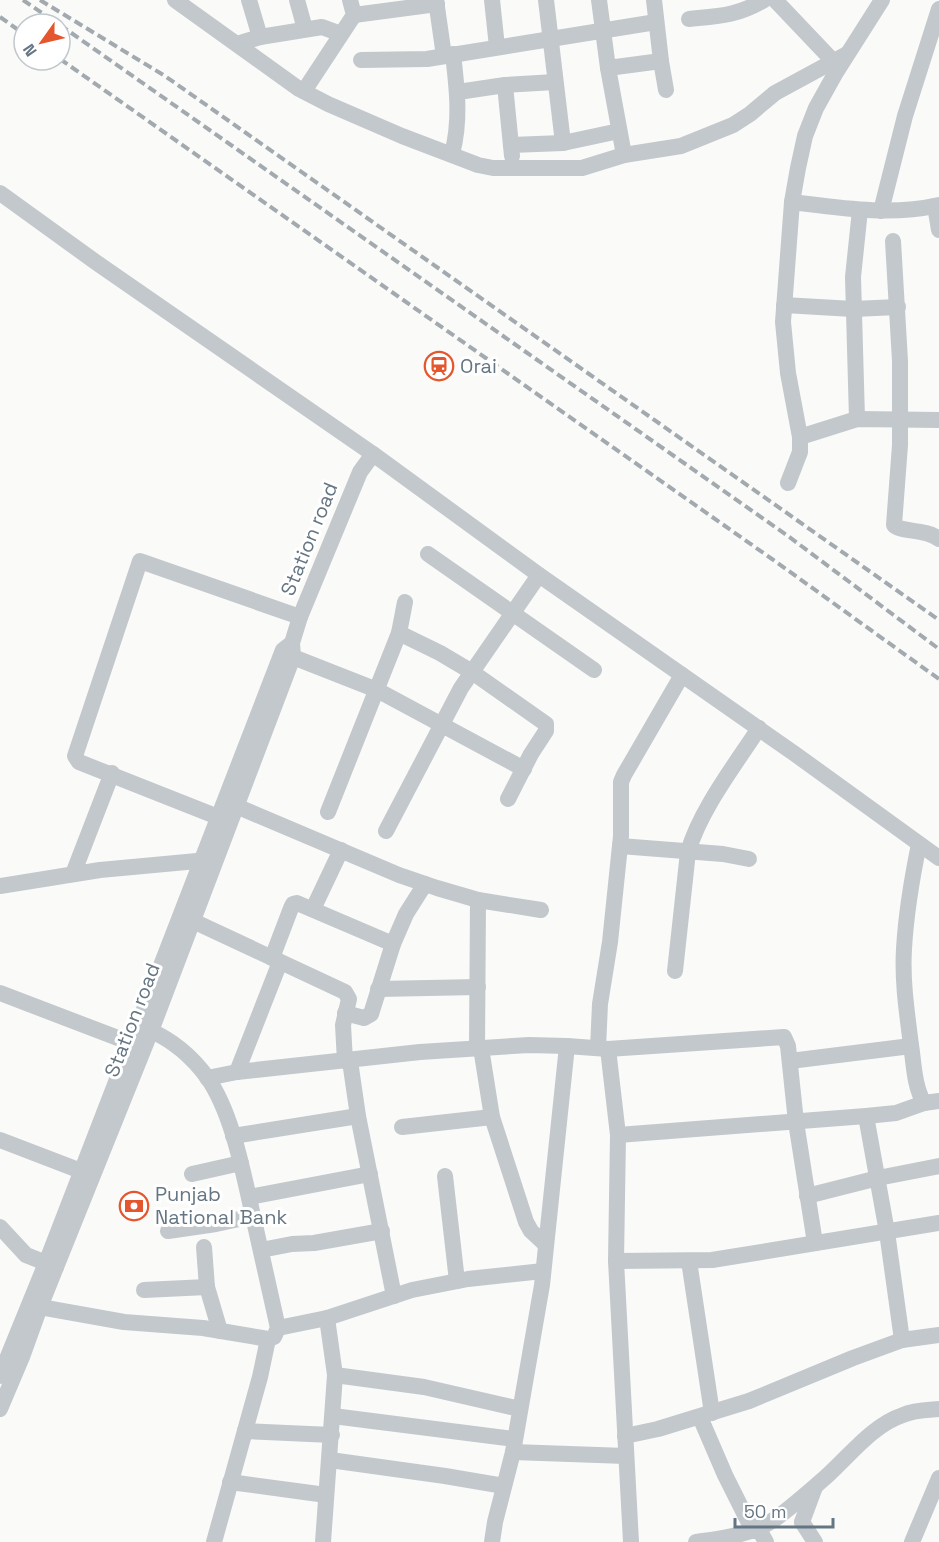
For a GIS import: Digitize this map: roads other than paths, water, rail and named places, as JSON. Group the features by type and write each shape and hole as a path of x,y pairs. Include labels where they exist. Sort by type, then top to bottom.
{"street":[{"path":"175,0 304,91 358,118 478,165 513,169 582,168 624,155 681,146 713,135 750,114 775,93 840,58"},
{"path":"196,0 203,21"},
{"path":"249,0 260,38"},
{"path":"297,0 305,29"},
{"path":"492,0 497,47"},
{"path":"546,0 563,143"},
{"path":"599,0 602,31 624,155"},
{"path":"654,0 666,90"},
{"path":"689,19 736,13 747,10 764,0"},
{"path":"775,0 840,58"},
{"path":"788,483 800,452 800,437 784,345 784,305 792,202 805,136 816,108 840,58 882,0"},
{"path":"304,91 341,34 352,7 437,2 458,92 458,128 452,154"},
{"path":"881,211 905,116 939,9"},
{"path":"361,60 402,60 448,55 656,22"},
{"path":"237,44 322,27 341,34"},
{"path":"608,68 661,61"},
{"path":"458,92 505,85 555,82"},
{"path":"505,85 513,169"},
{"path":"511,145 563,143 619,131"},
{"path":"0,193 373,454 539,575 759,728 939,858"},
{"path":"792,202 881,211 905,211 937,205 939,230"},
{"path":"857,419 853,277 860,210"},
{"path":"893,241 898,308 900,418 899,476 894,525 898,528 924,531 939,538"},
{"path":"784,305 853,309 898,308"},
{"path":"800,437 857,419 939,420"},
{"name":"Station road","path":"0,1409 40,1307 81,1171 131,1043 208,860 236,806 293,650 300,616 360,472 373,454"},
{"path":"428,554 594,670"},
{"path":"218,817 80,762 75,756 140,561 300,616"},
{"path":"386,831 472,672 539,575"},
{"path":"328,812 399,633 405,602"},
{"path":"399,633 472,672 546,724 546,731 508,799"},
{"name":"Station road","path":"0,1376 4,1356 51,1265 151,1031 193,921 218,817 283,650 293,650"},
{"path":"293,650 377,690 524,769"},
{"path":"631,1542 616,1261 618,1135 603,1049 600,1004 610,942 620,846 621,782 682,675"},
{"path":"675,971 688,852 698,825 759,728"},
{"path":"74,874 112,773"},
{"path":"236,806 425,884 477,900 542,910"},
{"path":"919,844 910,888 904,949 905,993 920,1096 932,1102"},
{"path":"620,846 723,854 749,859"},
{"path":"313,909 341,850"},
{"path":"0,886 74,874 208,860"},
{"path":"345,1013 368,1017 373,1008 393,944 406,914 425,884"},
{"path":"477,900 479,1048 492,1117 526,1222 531,1231 546,1245"},
{"path":"237,1072 293,904 302,904 393,944"},
{"path":"193,921 345,992 349,999 345,1013 347,1061 394,1296"},
{"path":"378,989 478,987"},
{"path":"0,993 131,1043"},
{"path":"151,1031 166,1038 186,1053 207,1078 233,1136 261,1250 273,1334 214,1542"},
{"path":"207,1078 237,1072 420,1052 529,1045 603,1049 784,1037 790,1061 796,1122 814,1244"},
{"path":"492,1542 514,1445 543,1271 567,1046"},
{"path":"790,1061 911,1046"},
{"path":"618,1135 896,1113 932,1102"},
{"path":"233,1136 358,1116"},
{"path":"866,1116 887,1232 902,1340"},
{"path":"402,1127 492,1117"},
{"path":"0,1140 81,1171"},
{"path":"192,1174 241,1163"},
{"path":"807,1196 939,1166"},
{"path":"249,1197 370,1174"},
{"path":"445,1176 457,1281"},
{"path":"168,1231 208,1226 253,1216"},
{"path":"616,1261 712,1260 939,1223"},
{"path":"0,1227 26,1255 51,1265"},
{"path":"261,1250 382,1231"},
{"path":"204,1247 207,1287 220,1331"},
{"path":"689,1261 706,1415 725,1475 759,1534"},
{"path":"40,1307 124,1322 273,1334 412,1290 457,1281 543,1271"},
{"path":"144,1290 207,1287"},
{"path":"323,1542 332,1435 334,1374 327,1318"},
{"path":"626,1436 749,1401 902,1340 939,1335"},
{"path":"334,1374 424,1387 520,1410"},
{"path":"696,1542 759,1534 883,1425 902,1415 939,1409"},
{"path":"333,1416 514,1445 626,1456"},
{"path":"244,1431 332,1435"},
{"path":"330,1460 504,1486"},
{"path":"912,1542 939,1478"},
{"path":"230,1482 326,1495"},
{"path":"802,1522 816,1485"},
{"path":"774,1519 802,1522"},
{"path":"802,1522 815,1542"}],"railway":[{"path":"23,0 40,12"},
{"path":"40,0 165,76 939,620"},
{"path":"0,17 12,26"},
{"path":"72,33 788,536 939,649"},
{"path":"72,67 939,679"}],"place":[{"name":"Orai","path":"439,366"},
{"name":"Punjab National Bank","path":"134,1206"}]}
